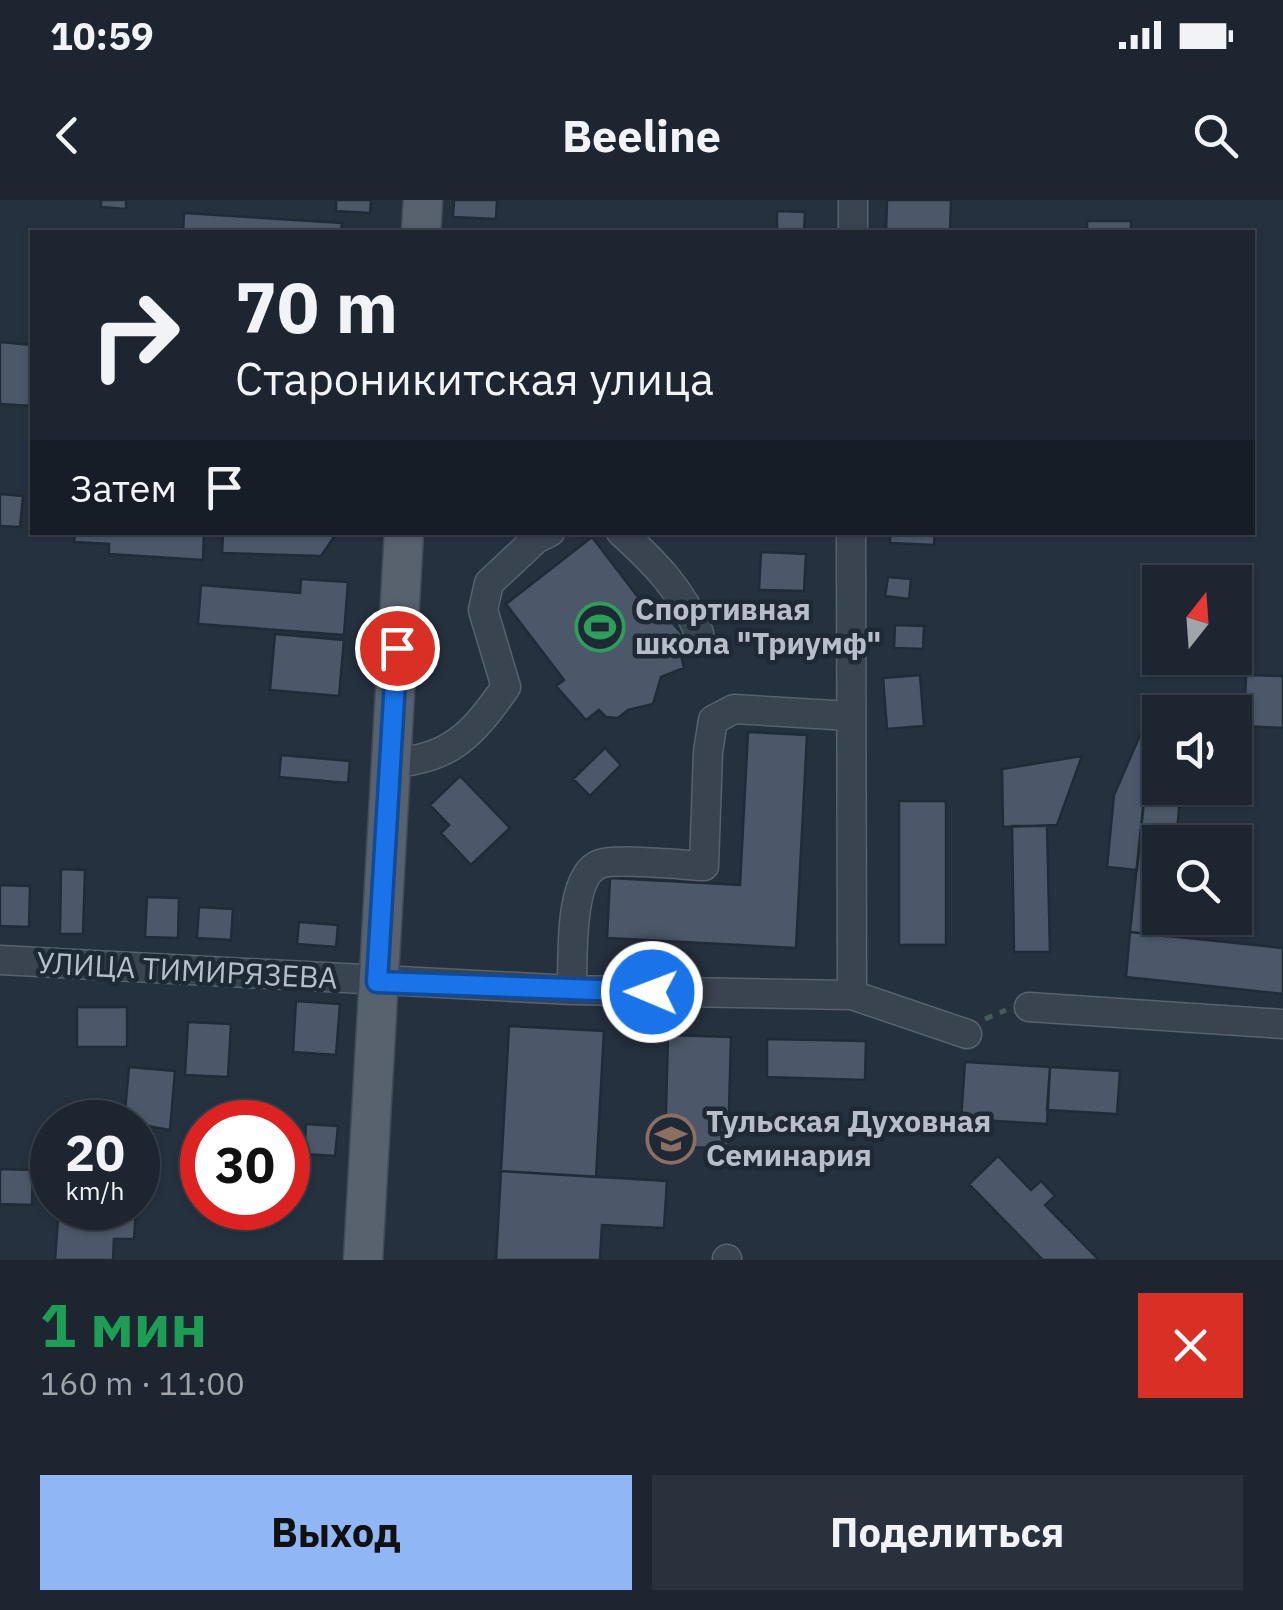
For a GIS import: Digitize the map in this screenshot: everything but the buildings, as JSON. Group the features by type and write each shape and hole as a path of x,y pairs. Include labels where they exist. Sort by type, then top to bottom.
{"main road":[{"path":"422,230 424,200"},
{"path":"364,1260 404,535"}],"street":[{"path":"853,200 853,230"},
{"path":"390,764 427,761 456,745 484,718 506,688 483,610 489,583 545,535"},
{"path":"625,535 660,566 687,604 699,632"},
{"path":"851,535 852,995"},
{"path":"572,990 576,906 584,876 601,863 704,866 708,752 713,720 734,709 850,716"},
{"name":"УЛИЦА ТИМИРЯЗЕВА","path":"0,960 377,982 852,995 967,1034"},
{"path":"1029,1007 1283,1024"}],"place":[{"name":"Спортивная школа \"Триумф\"","path":"600,627"},
{"name":"Тульская Духовная Семинария","path":"671,1139"}],"route":[{"path":"397,648 377,982 652,992"}]}
